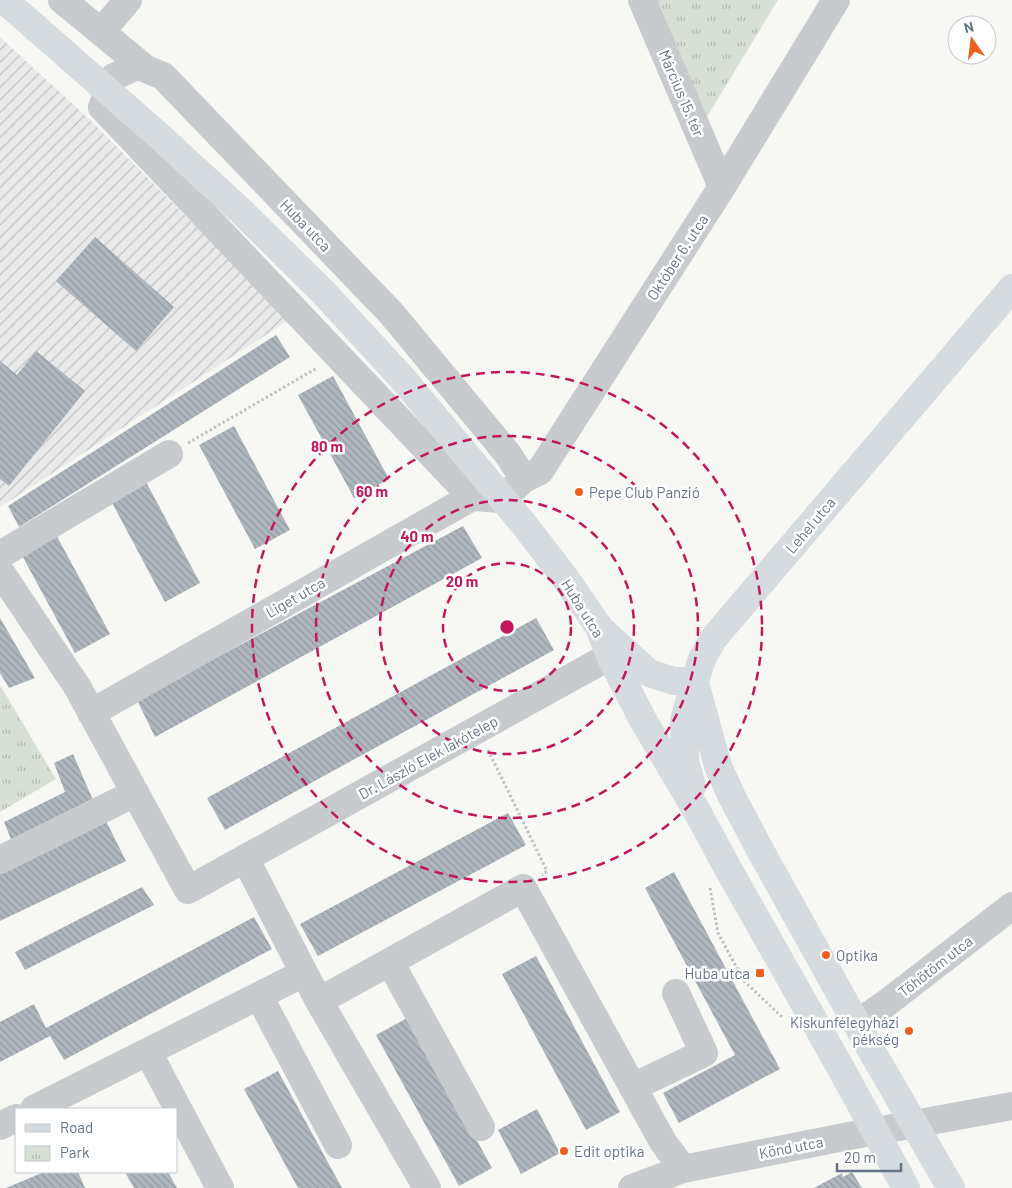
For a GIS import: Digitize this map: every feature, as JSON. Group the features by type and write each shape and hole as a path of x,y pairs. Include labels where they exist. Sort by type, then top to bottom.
{"main road":[{"name":"Huba utca","path":"4,0 165,141 242,212 324,293 404,379 522,522 599,627 610,656 643,720 698,812 906,1188"},
{"name":"Lehel utca","path":"695,681 701,661 713,640 1012,288"},
{"path":"599,627 649,673 674,681 695,681 718,766 732,798 857,1024 951,1188"},
{"name":"Huba utca","path":"695,681 684,720 684,738 685,760 698,812"}],"street":[{"name":"Huba utca","path":"62,0 143,67 163,76 390,313 507,453 524,478"},
{"path":"101,32 128,0"},
{"name":"Március 15. tér","path":"642,0 722,187"},
{"name":"Október 6. utca","path":"502,499 524,478 540,471 722,187 836,0"},
{"path":"143,67 114,77 102,107 472,497 502,499"},
{"path":"0,555 169,454"},
{"name":"Liget utca","path":"91,713 472,497"},
{"path":"0,571 78,688 135,793 0,860"},
{"name":"Dr. László Elek lakótelep","path":"135,793 188,890 610,656"},
{"path":"245,858 319,1001 427,1188"},
{"path":"319,1001 523,888 663,1142 683,1169"},
{"name":"Töhötöm utca","path":"857,1024 1012,906"},
{"path":"390,962 481,1127"},
{"path":"36,1108 304,973"},
{"path":"633,1087 704,1053 676,993"},
{"path":"259,996 338,1145"},
{"path":"148,1052 178,1108"},
{"name":"Könd utca","path":"632,1188 683,1169 1012,1106"},
{"path":"178,1109 220,1188"},
{"path":"0,1126 15,1118"}],"path":[{"path":"169,454 318,368"},
{"path":"478,730 547,871 523,888"},
{"path":"710,884 718,933 744,981 785,1020"}],"shaded area":[{"path":"0,37 91,121 289,320 0,507"}],"green space":[{"path":"646,0 778,0 696,135"},
{"path":"0,685 56,779 0,812"}],"building":[{"path":"95,237 174,307 136,351 56,281"},
{"path":"276,335 290,357 19,527 8,506"},
{"path":"36,351 85,391 9,486 0,479 0,361 17,375"},
{"path":"333,376 389,479 354,498 298,395"},
{"path":"234,426 290,530 255,549 199,445"},
{"path":"145,480 200,583 165,602 110,499"},
{"path":"463,526 482,558 155,737 137,700"},
{"path":"54,531 110,634 75,653 19,550"},
{"path":"0,618 35,678 9,688 0,673"},
{"path":"536,618 554,650 225,830 207,798"},
{"path":"73,754 93,800 13,844 4,822 65,792 54,763"},
{"path":"508,813 526,845 318,956 300,924"},
{"path":"105,819 126,861 0,921 0,873"},
{"path":"674,872 780,1069 679,1123 663,1093 735,1055 645,888"},
{"path":"142,887 154,905 25,970 15,952"},
{"path":"254,917 272,949 64,1060 50,1036 0,1062 0,1022 34,1004 46,1028"},
{"path":"536,956 620,1112 586,1130 502,974"},
{"path":"409,1017 492,1168 459,1186 376,1035"},
{"path":"278,1071 342,1188 298,1188 244,1089"},
{"path":"537,1109 560,1153 521,1174 498,1130"},
{"path":"852,1172 862,1188 814,1188 842,1173 843,1177"},
{"path":"42,1173 78,1173 85,1188 6,1188"},
{"path":"126,1173 169,1173 177,1188 134,1188"}],"place":[{"name":"Pepe Club Panzió","path":"579,492"},
{"name":"Optika","path":"826,955"},
{"name":"Huba utca","path":"760,973"},
{"name":"Kiskunfélegyházi pékség","path":"909,1031"},
{"name":"Edit optika","path":"564,1151"}]}
